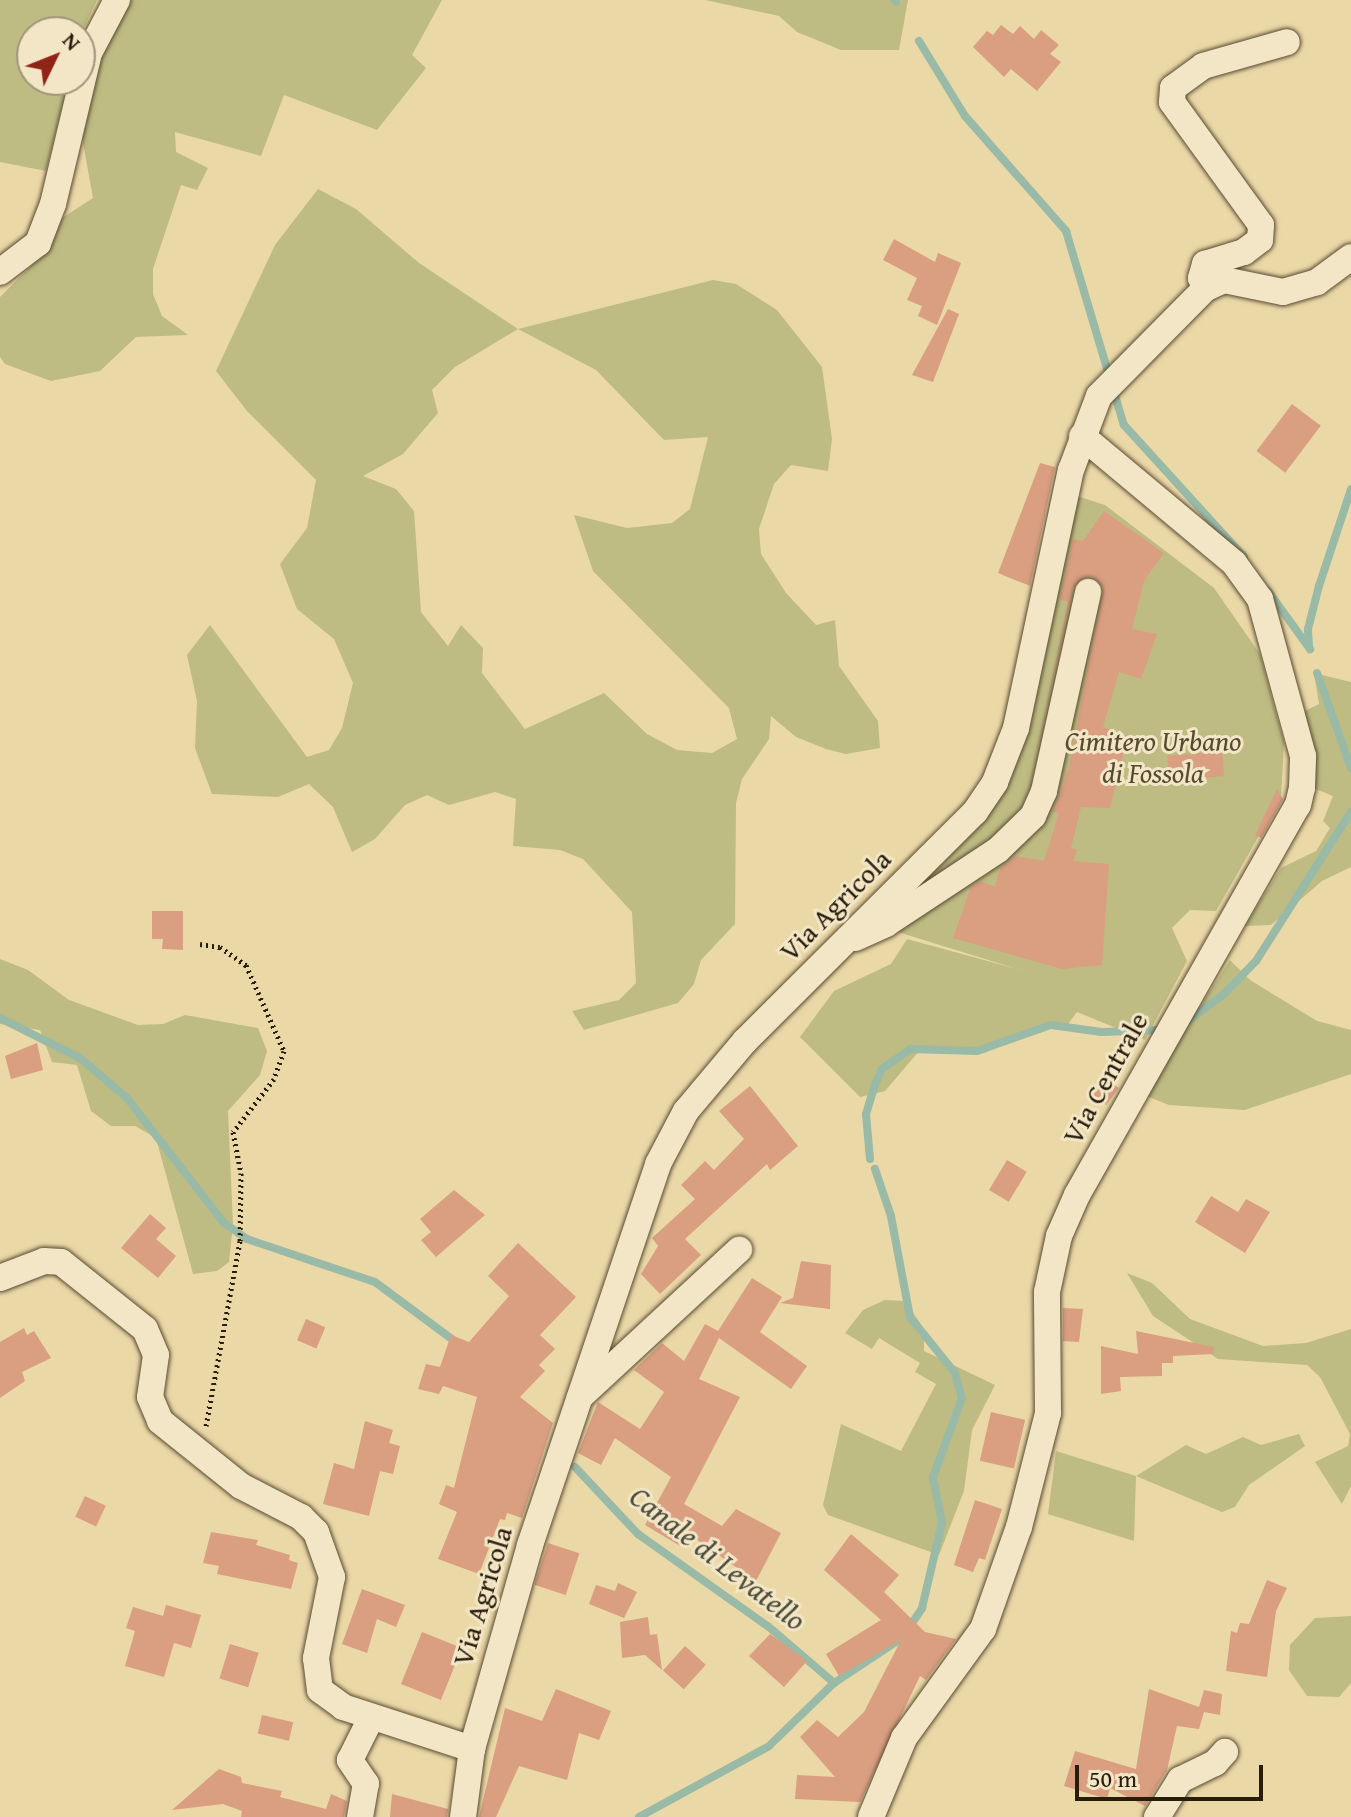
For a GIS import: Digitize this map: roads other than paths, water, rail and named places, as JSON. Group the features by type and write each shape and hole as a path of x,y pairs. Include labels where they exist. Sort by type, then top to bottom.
{"street":[{"path":"0,272 38,243 53,204 89,53 117,0"},
{"path":"1287,42 1203,66 1173,88 1172,102 1261,225 1260,240 1244,252 1205,264 1201,278 1206,288 1224,280 1283,292 1317,282 1351,257"},
{"name":"Via Agricola","path":"463,1817 472,1749 530,1545 658,1164 686,1111 745,1041 975,812 995,782 1016,728 1082,436 1099,396 1206,288"},
{"name":"Via Centrale","path":"871,1817 904,1738 971,1649 1001,1582 1048,1413 1050,1263 1077,1195 1298,805 1303,756 1260,599 1234,563 1082,436"},
{"path":"845,943 886,924 998,850 1033,816 1044,791 1088,592"},
{"name":"Via Agricola","path":"580,1397 739,1250"},
{"path":"0,1278 44,1261 61,1262 145,1329 156,1355 153,1409 200,1455 316,1532 332,1577 315,1675 320,1690 343,1707 371,1718 472,1749"},
{"path":"360,1817 366,1784 350,1760 371,1718"},
{"path":"1157,1817 1180,1780 1215,1763 1225,1752"}],"waterway":[{"path":"919,41 965,116 1066,231 1124,425 1244,557"},
{"path":"1309,645 1308,629 1319,586 1351,489"},
{"path":"1268,591 1310,649"},
{"path":"1317,673 1351,768"},
{"path":"1189,1020 1223,995 1256,961 1351,812"},
{"name":"Canale di Levatello","path":"0,1018 80,1058 127,1098 224,1223 247,1239 375,1282 457,1343"},
{"path":"870,1159 866,1114 874,1087 882,1069 911,1049 977,1051 1051,1025 1102,1032 1158,1030"},
{"path":"639,1817 769,1746 834,1683 902,1638 922,1608 942,1523 933,1477 962,1398 955,1373 910,1317 891,1216 875,1169"},
{"name":"Canale di Levatello","path":"575,1467 638,1534 769,1627 834,1683"}],"park label":[{"name":"Cimitero Urbano di Fossola","path":"1153,757"}]}
